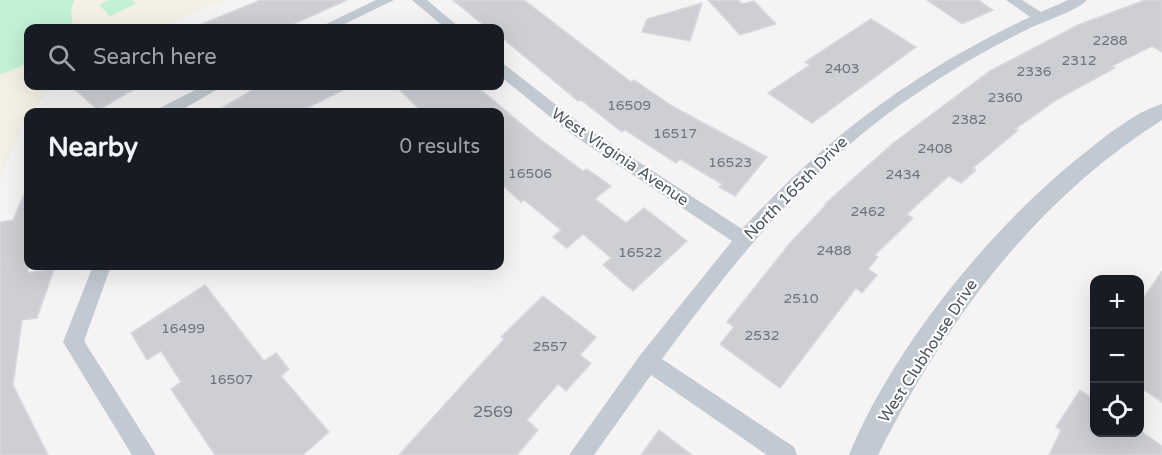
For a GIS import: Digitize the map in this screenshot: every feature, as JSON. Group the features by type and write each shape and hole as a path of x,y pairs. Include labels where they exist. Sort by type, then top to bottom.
{"street":[{"path":"334,24 387,0"},
{"path":"419,0 448,24"},
{"path":"1013,0 1039,17"},
{"name":"North 165th Drive","path":"580,455 713,275 822,159 854,130 924,80 970,52 1039,17 1080,0"},
{"name":"West Virginia Avenue","path":"504,72 576,129 744,240"},
{"path":"174,108 207,90"},
{"name":"West Clubhouse Drive","path":"863,455 938,329 996,251 1058,186 1116,140 1162,111"},
{"path":"100,270 73,342 145,455"},
{"path":"648,361 786,455"}],"green space":[{"path":"0,0 224,0 167,24 24,24 24,90 49,90 34,108 24,108 24,121 0,177"}],"sand":[{"path":"75,0 109,0 99,5 110,16 136,4 132,0 224,0 167,24 73,24 71,9"},
{"path":"24,65 24,90 49,90 34,108 24,108 24,121 0,177 0,75"}],"building":[{"path":"261,0 347,0 294,24 202,24"},
{"path":"453,0 524,0 631,82 634,80 672,106 767,157 735,196 719,187 722,184 680,159 676,163 625,130 622,132 581,100 578,101 504,39 504,24 482,24"},
{"path":"708,0 738,0 742,4 754,1 776,24 740,35"},
{"path":"927,0 978,0 993,10 962,24"},
{"path":"1145,0 1162,0 1162,52 1152,46 1112,66 1115,68 1058,99 1015,129 1018,130 973,168 976,170 961,183 949,176 907,214 913,218 875,255 878,257 868,269 877,275 862,293 856,288 780,388 720,344 734,327 727,322 790,243 825,204 892,144 990,71 1078,25"},
{"path":"702,3 690,41 642,32 647,19"},
{"path":"871,19 916,47 812,123 768,93 810,65 805,62"},
{"path":"76,90 133,90 102,108 96,108"},
{"path":"252,90 343,90 307,108 222,108"},
{"path":"400,90 481,90 502,108 418,108"},
{"path":"504,109 583,171 587,169 611,186 595,199 626,223 644,208 687,241 633,291 603,265 611,258 583,234 567,248 553,237 561,230 524,200 521,202 504,187"},
{"path":"24,194 24,270 28,270 28,273 54,270 37,318 22,320 13,385 48,455 0,455 0,222 13,220"},
{"path":"1162,271 1162,402 1144,390 1144,297"},
{"path":"205,285 264,361 276,353 289,369 281,376 329,432 303,455 215,455 171,389 181,382 161,351 147,360 131,333"},
{"path":"543,296 596,337 580,355 591,363 566,391 558,384 527,420 538,430 517,455 399,455 504,339 501,337"},
{"path":"1080,390 1090,397 1090,437 1144,437 1144,433 1162,446 1162,455 1049,455 1061,430 1056,427"},
{"path":"659,430 692,455 641,455"}]}
